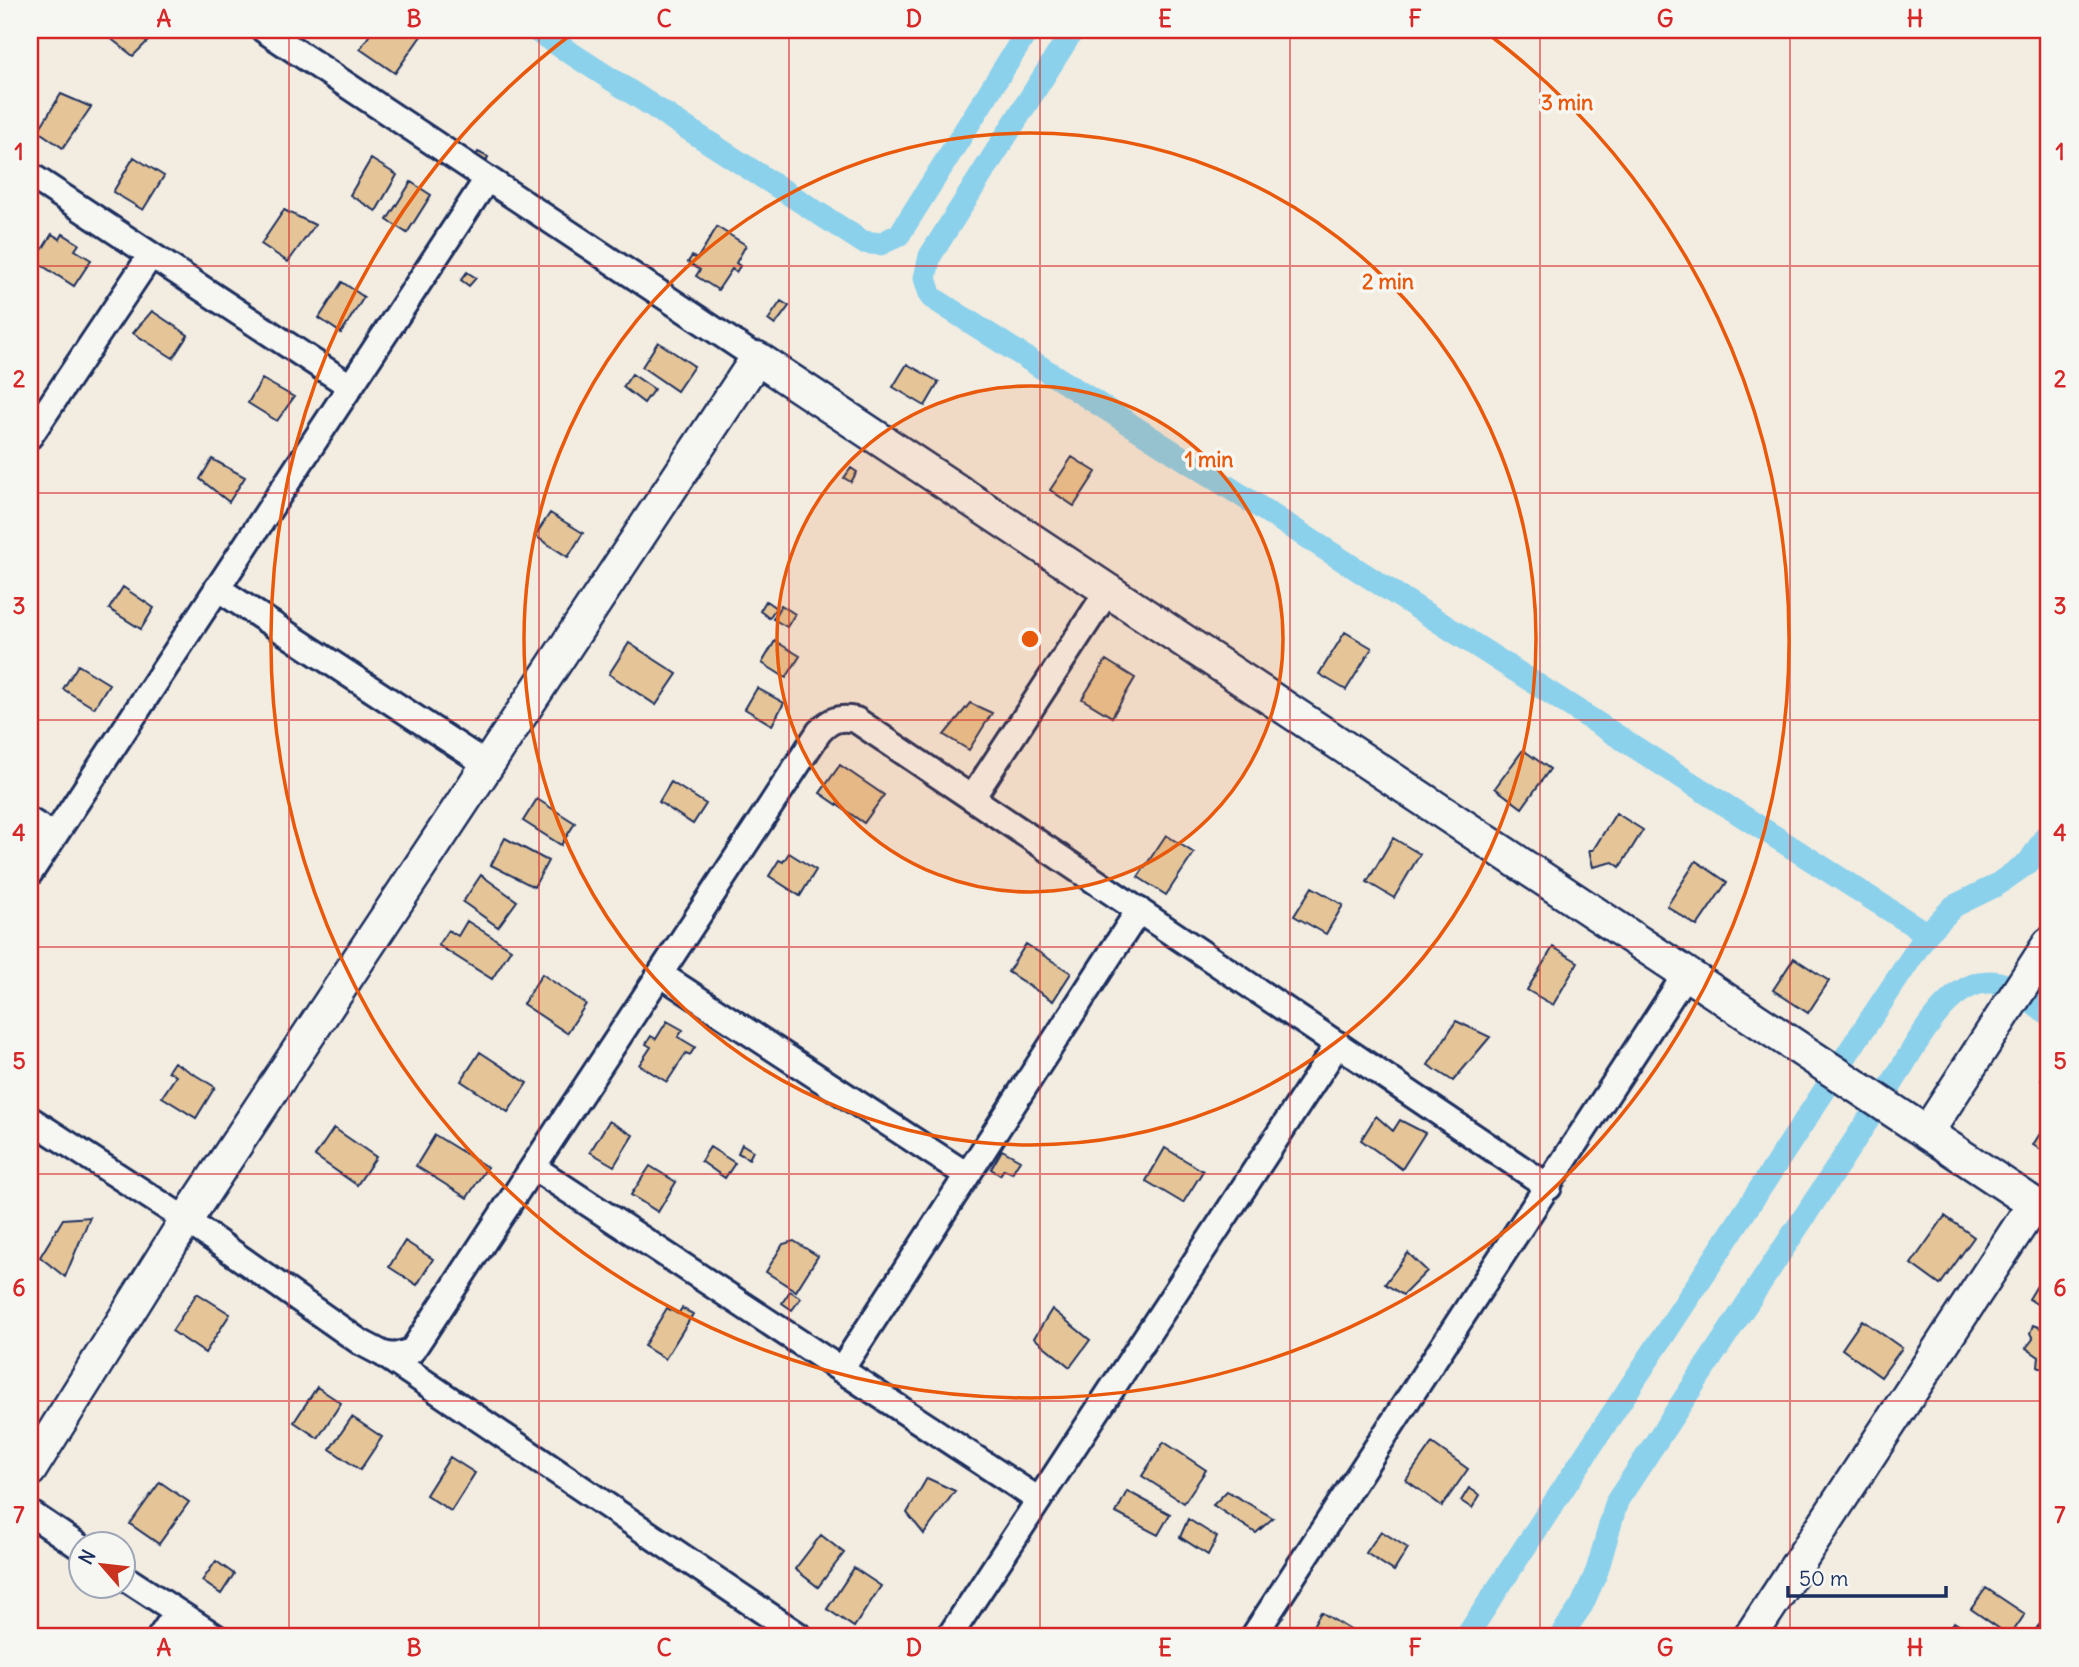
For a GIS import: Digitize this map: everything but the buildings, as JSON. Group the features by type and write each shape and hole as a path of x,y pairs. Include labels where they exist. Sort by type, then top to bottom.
{"street":[{"path":"264,30 1685,975 1928,1131 2041,1209 1750,1637"},
{"path":"30,175 350,386"},
{"path":"30,873 487,179"},
{"path":"30,436 151,255"},
{"path":"30,1469 186,1220 757,358"},
{"path":"217,588 486,764"},
{"path":"972,798 1107,592"},
{"path":"383,1354 394,1356 412,1351 829,721 842,718 856,720 1549,1186"},
{"path":"30,821 54,836"},
{"path":"841,1370 1139,910"},
{"path":"1928,1131 2049,944"},
{"path":"660,974 967,1175"},
{"path":"1253,1637 1685,975"},
{"path":"949,1637 1338,1044"},
{"path":"30,1119 186,1220 359,1342 383,1354 801,1637"},
{"path":"533,1167 1039,1500"},
{"path":"30,1513 66,1537"},
{"path":"136,1585 216,1637"},
{"path":"160,1637 177,1612"}],"waterway":[{"path":"535,30 863,242 880,244 899,235 1028,30"},
{"path":"1073,30 930,256 925,278 931,297 1927,934"},
{"path":"1846,1056 1927,934 1954,906 1995,886 2029,862 2049,831"},
{"path":"1891,1085 1934,1017 1964,990 1981,983 1999,983 2049,1015"},
{"path":"1466,1637 1826,1088"},
{"path":"1560,1637 1582,1605 1597,1571 1617,1501 1870,1117"}]}
